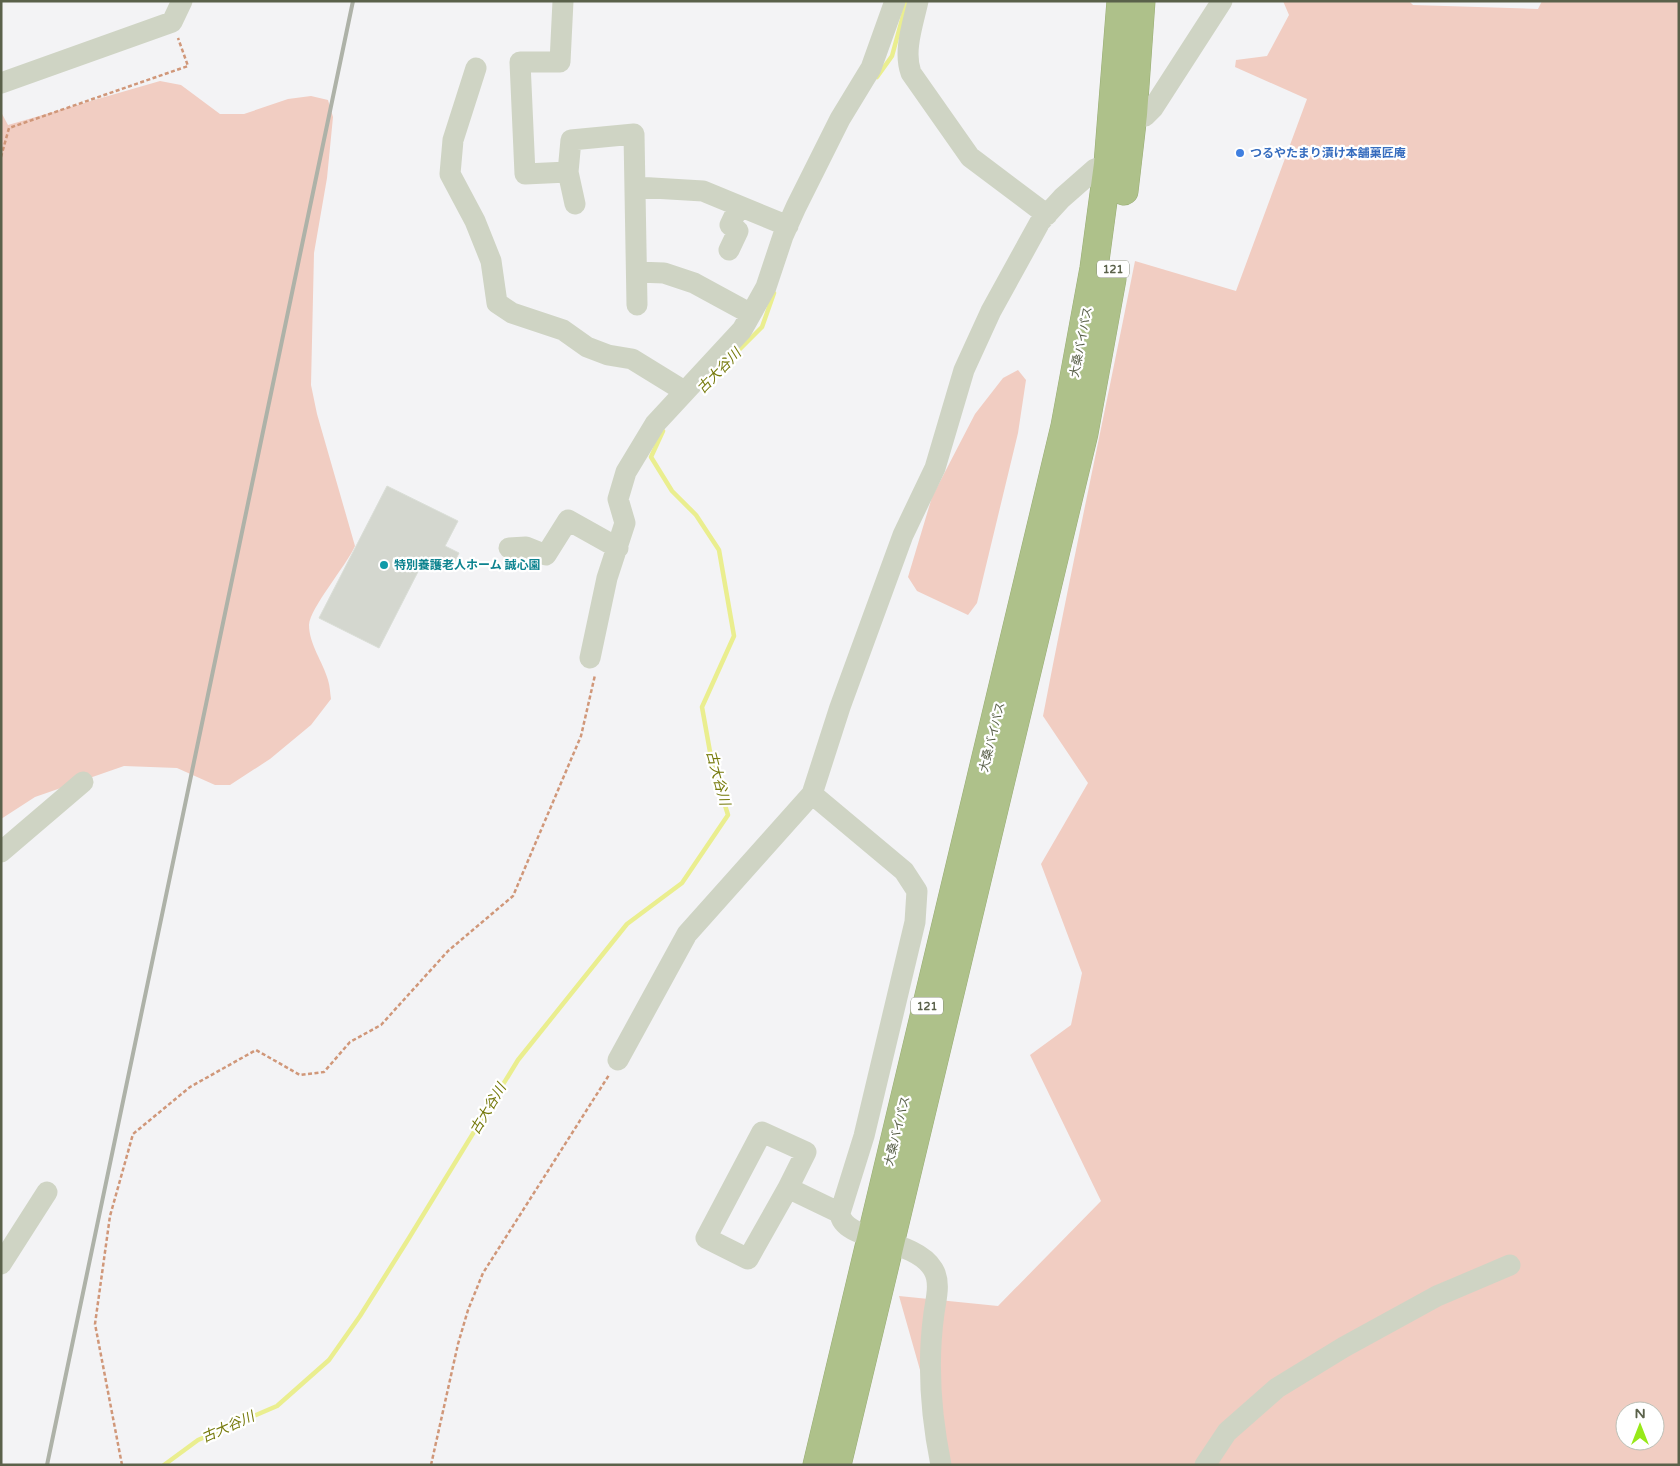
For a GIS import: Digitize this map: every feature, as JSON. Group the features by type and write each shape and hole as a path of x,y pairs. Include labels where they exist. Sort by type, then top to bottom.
{"highway":[{"name":"大桑バイパス","path":"1118,165 1121,1"},
{"name":"大桑バイパス","path":"817,1465 881,1239 1049,541 1065,426 1094,268 1118,165 1133,114 1141,1"},
{"name":"大桑バイパス","path":"837,1465 881,1239"}],"street":[{"path":"1,83 172,22 182,1"},
{"path":"563,1 560,62 520,62 525,174 568,172"},
{"path":"590,658 607,578 625,523 618,499 626,472 655,424 742,330 766,287 788,226 840,119 871,68 895,1"},
{"path":"918,1 908,49 908,64 911,73 970,157 1047,215"},
{"path":"1133,114 1145,116 1153,108 1222,1"},
{"path":"476,68 453,140 450,174 475,221 491,261 496,304 512,313 563,330 587,347 608,355 632,359 684,391"},
{"path":"574,204 568,172 571,140 634,134 636,305"},
{"path":"618,1060 687,934 812,794 840,707 903,535 935,468 964,370 991,311 1040,222 1062,198 1095,169 1118,165"},
{"path":"636,187 703,191 788,226"},
{"path":"729,250 738,232 730,225 739,206"},
{"path":"637,272 664,273 694,283 751,314"},
{"path":"509,548 526,547 546,555 568,520 618,548"},
{"path":"1,852 83,782"},
{"path":"812,794 904,871 917,891 915,922 864,1136 840,1213 841,1221 844,1225 920,1256 932,1266 936,1274 937,1285 930,1346 936,1438 941,1465"},
{"path":"762,1132 806,1152 788,1188 748,1259 706,1238 762,1132"},
{"path":"788,1188 840,1213"},
{"path":"1,1264 46,1192"},
{"path":"1205,1465 1227,1432 1277,1388 1344,1347 1437,1296 1510,1265"}],"path":[{"path":"1,157 9,128 188,66 172,22"},
{"path":"122,1465 95,1324 110,1216 134,1134 190,1087 256,1050 300,1075 324,1072 350,1042 380,1025 448,951 513,896 581,736 596,675 590,658"},
{"path":"431,1465 458,1344 468,1310 483,1273 618,1060"}],"shaded area":[{"path":"1283,1 1409,1 1413,5 1538,9 1542,1 1679,1 1679,1465 947,1465 899,1296 998,1306 1101,1201 1030,1055 1071,1025 1082,973 1041,864 1088,783 1043,716 1135,261 1236,291 1307,99 1235,67 1236,60 1267,56 1289,15"},
{"path":"160,81 181,85 220,114 244,114 288,99 311,96 328,100 333,117 327,178 314,253 311,385 317,414 355,546 315,608 309,625 311,639 326,673 331,699 311,725 270,759 230,785 215,785 177,768 124,766 35,797 1,819 1,112 8,125"},
{"path":"1018,370 1026,380 1018,433 977,603 968,615 917,591 908,577 932,497 975,414 1003,378"}],"building":[{"name":"特別養護老人ホーム 誠心園","path":"387,486 458,521 445,546 459,553 450,571 425,558 379,648 319,618"}],"waterway":[{"name":"古大谷川","path":"877,77 892,56 907,1"},
{"name":"古大谷川","path":"721,368 762,327 774,293"},
{"name":"古大谷川","path":"164,1465 198,1440 277,1406 329,1360 360,1316 518,1060 627,924 682,883 728,815 712,763 702,707 734,636 719,550 696,515 672,491 651,457 663,431"}],"railway":[{"path":"47,1465 353,1"}],"place":[{"name":"つるやたまり漬け本舗菓匠庵","path":"1240,153"},
{"name":"特別養護老人ホーム 誠心園","path":"384,565"}]}
